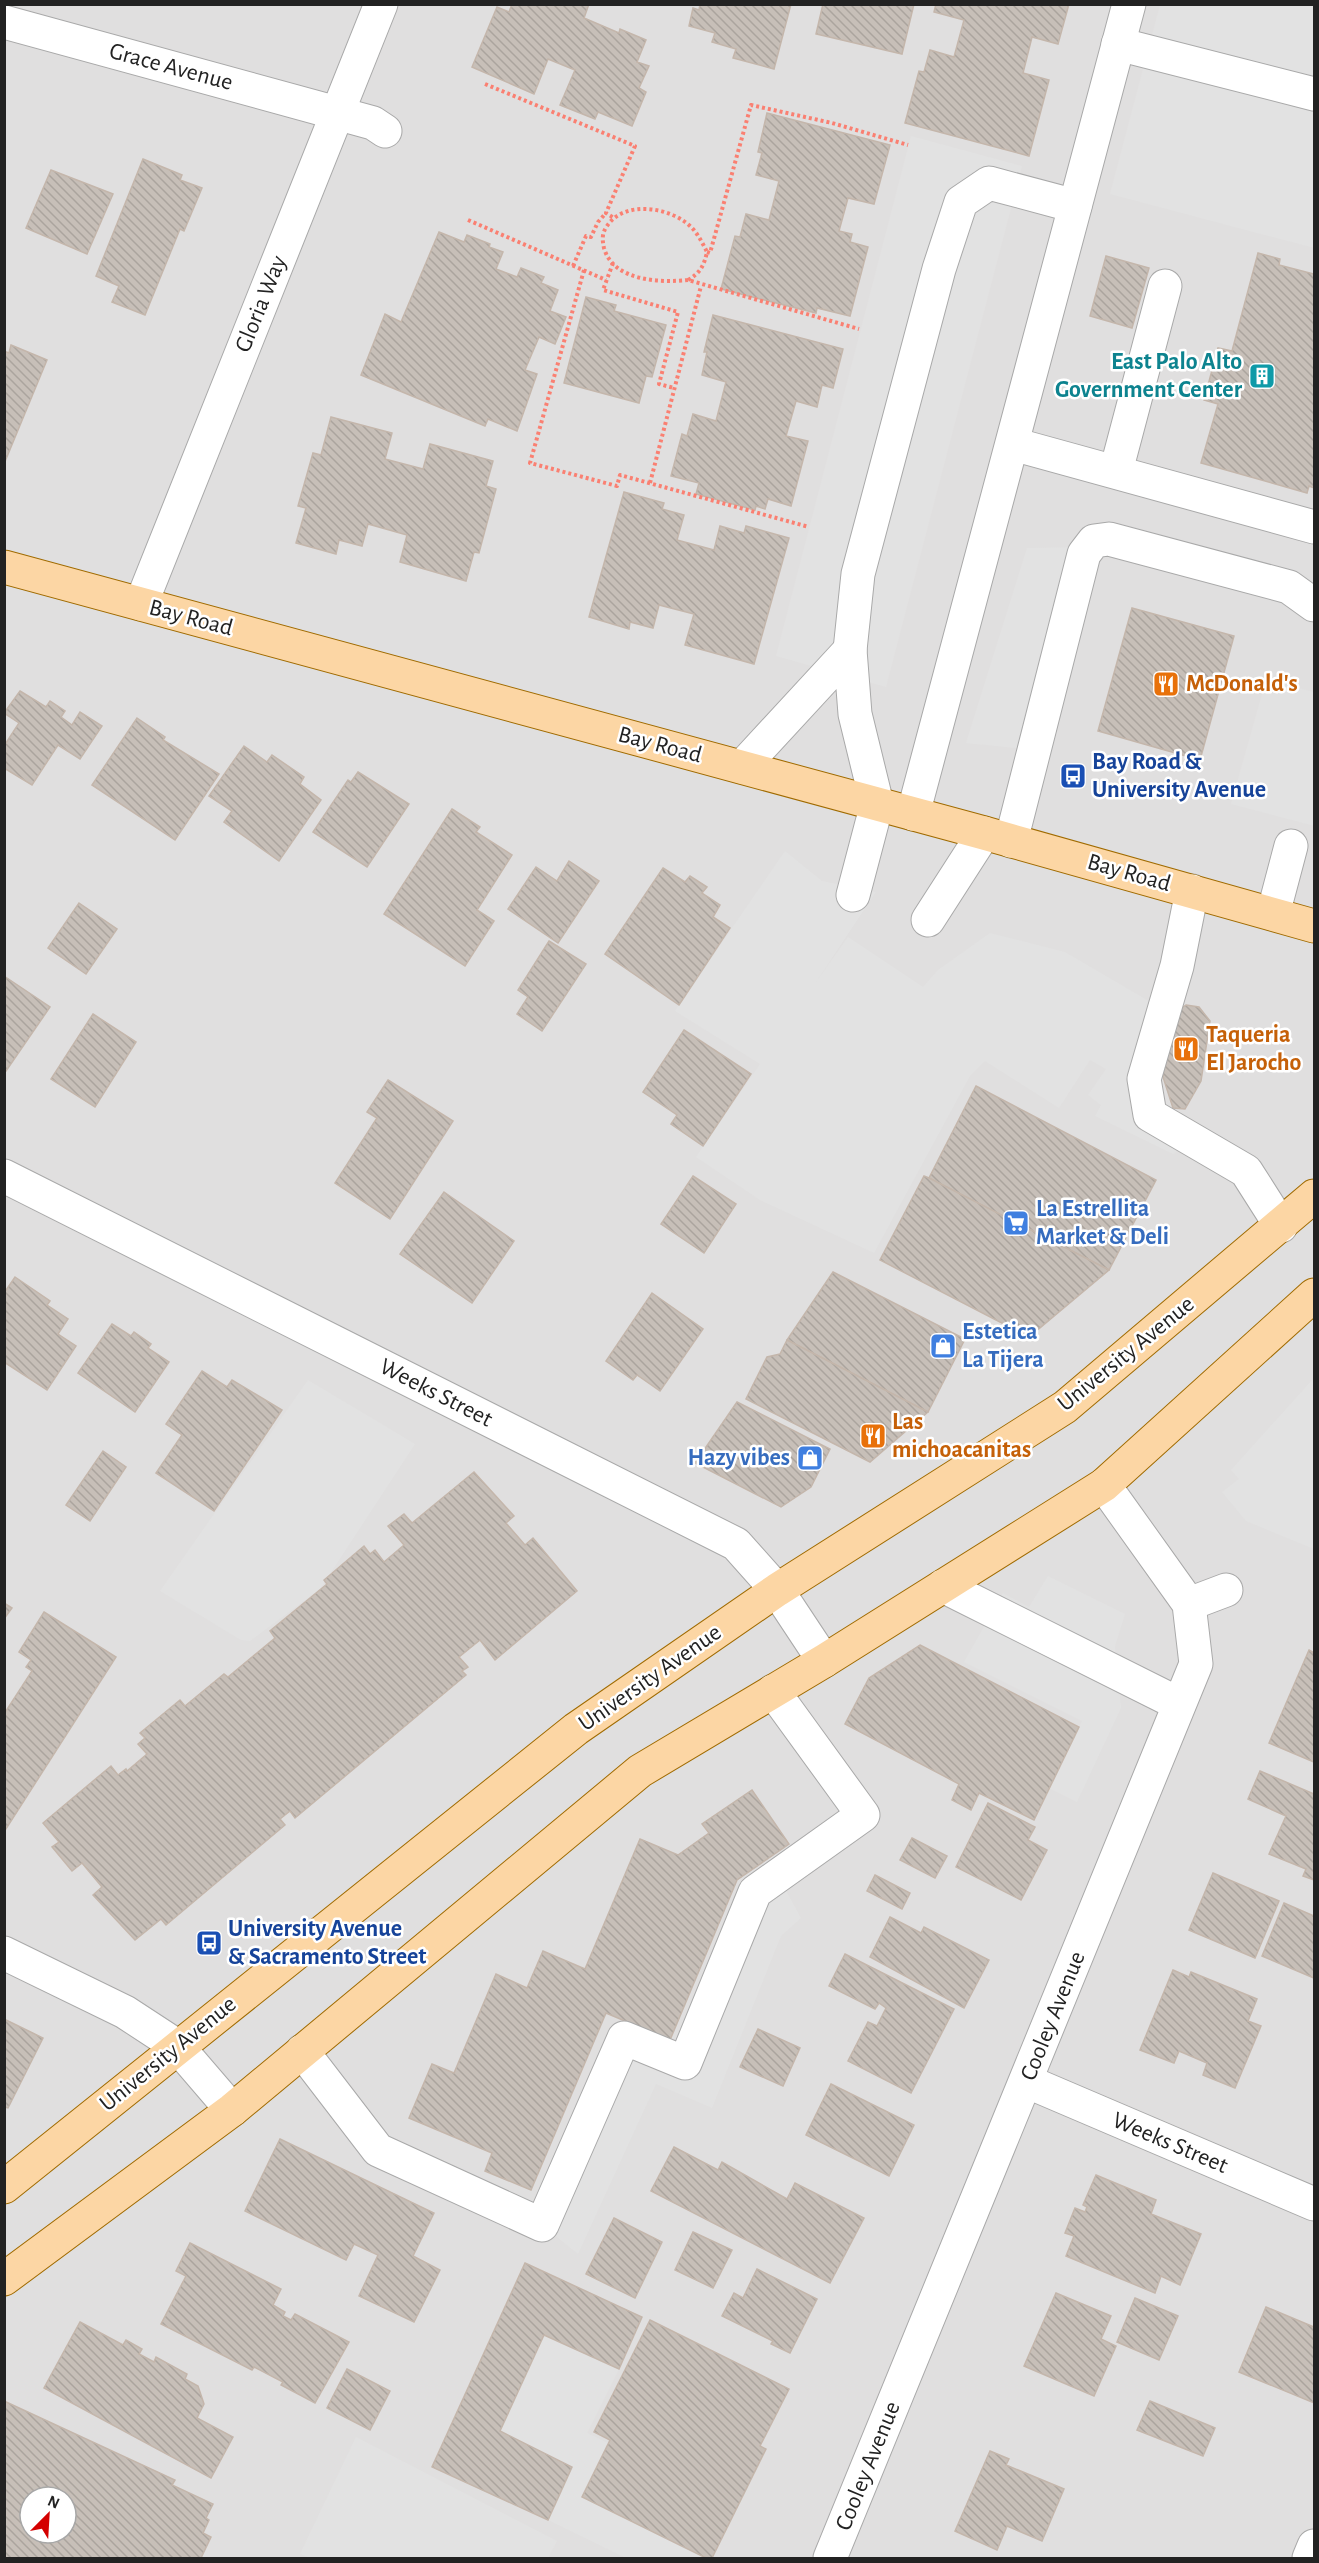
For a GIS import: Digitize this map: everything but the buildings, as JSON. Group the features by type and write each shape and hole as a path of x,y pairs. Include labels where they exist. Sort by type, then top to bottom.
{"main road":[{"name":"Bay Road","path":"4,567 878,804 1314,926"},
{"name":"University Avenue","path":"4,2187 177,2046 576,1729 777,1590 1065,1407 1314,1196"},
{"path":"4,2279 231,2110 640,1770 824,1661 1104,1485 1314,1295"}],"street":[{"name":"Gloria Way","path":"141,604 381,4"},
{"path":"913,814 1129,4"},
{"name":"Grace Avenue","path":"4,22 373,123 385,131"},
{"path":"1118,44 1314,94"},
{"path":"853,895 878,804 855,714 850,650 858,574 939,269 961,202 989,183 1075,206"},
{"path":"1116,471 1164,286"},
{"path":"1013,444 1314,527"},
{"path":"928,920 998,837 1084,554 1094,541 1109,539 1289,587 1314,605"},
{"path":"741,767 850,650"},
{"path":"1273,914 1290,846"},
{"path":"1192,891 1177,966 1144,1079 1150,1115 1246,1172 1281,1226"},
{"name":"Weeks Street","path":"4,1176 736,1544 777,1590 824,1661"},
{"name":"Cooley Avenue","path":"830,2559 1196,1664 1189,1604 1104,1485"},
{"path":"943,1586 1179,1704"},
{"path":"1189,1604 1226,1590"},
{"path":"302,2051 378,2150 542,2225 624,2038 685,2063 756,1892 863,1815 773,1691"},
{"path":"4,1953 125,2012 177,2046 231,2110"},
{"name":"Weeks Street","path":"1026,2081 1314,2204"},
{"path":"1309,2559 1314,2546"}],"path":[{"path":"485,84 635,146 606,213 598,222 591,237 586,236 573,266"},
{"path":"707,252 711,253 751,105 832,123 908,145"},
{"path":"638,209 662,211 680,219 692,228 707,252 704,266 688,280 668,282 648,280 628,273 612,263 605,251 602,237 614,218 638,209"},
{"path":"606,213 614,218"},
{"path":"468,220 606,280"},
{"path":"612,263 603,290 678,312 659,384 674,388"},
{"path":"584,270 530,463 617,486 620,475 808,527"},
{"path":"688,280 701,286 859,329"},
{"path":"650,483 701,286"}],"shaded area":[{"path":"5,5 1314,5 1314,2558 5,2558"},
{"path":"1160,5 1314,5 1314,248 1110,194"},
{"path":"911,136 1022,166 886,687 776,656"},
{"path":"1089,547 1034,750 966,743 1027,548"},
{"path":"1266,680 1314,692 1314,826 1231,804"},
{"path":"785,851 822,881 876,892 816,982 848,937 923,987 938,970 990,933 1065,952 1159,1007 1138,1076 1189,1143 1173,1154 1095,1116 1101,1105 1088,1095 1106,1069 1090,1060 1059,1108 985,1061 970,1076 874,1253 760,1200 696,1157 760,1064 675,1011"},
{"path":"1314,1378 1314,1549 1246,1521 1222,1492 1239,1479 1231,1470"},
{"path":"308,1380 415,1444 320,1589 250,1641 241,1640 160,1591"},
{"path":"1048,1576 1125,1614 1115,1646 1121,1708 1077,1802 1049,1788 1082,1721 964,1662 1003,1593 1029,1607"},
{"path":"783,1885 801,1918 781,1936 712,2108 656,2084 578,2254 542,2225 624,2038 685,2063 750,1905"},
{"path":"544,2335 619,2369 587,2433 608,2443 582,2497 706,2558 626,2558 548,2520 572,2467 500,2431"},
{"path":"356,2437 557,2541 548,2558 310,2558 300,2554"}],"place":[{"name":"East Palo Alto Government Center","path":"1262,376"},
{"name":"McDonald's","path":"1166,684"},
{"name":"Bay Road & University Avenue","path":"1073,776"},
{"name":"Taqueria El Jarocho","path":"1186,1049"},
{"name":"La Estrellita Market & Deli","path":"1016,1223"},
{"name":"Estetica La Tijera","path":"943,1346"},
{"name":"Las michoacanitas","path":"873,1436"},
{"name":"Hazy vibes","path":"810,1458"},
{"name":"University Avenue & Sacramento Street","path":"209,1943"}]}
